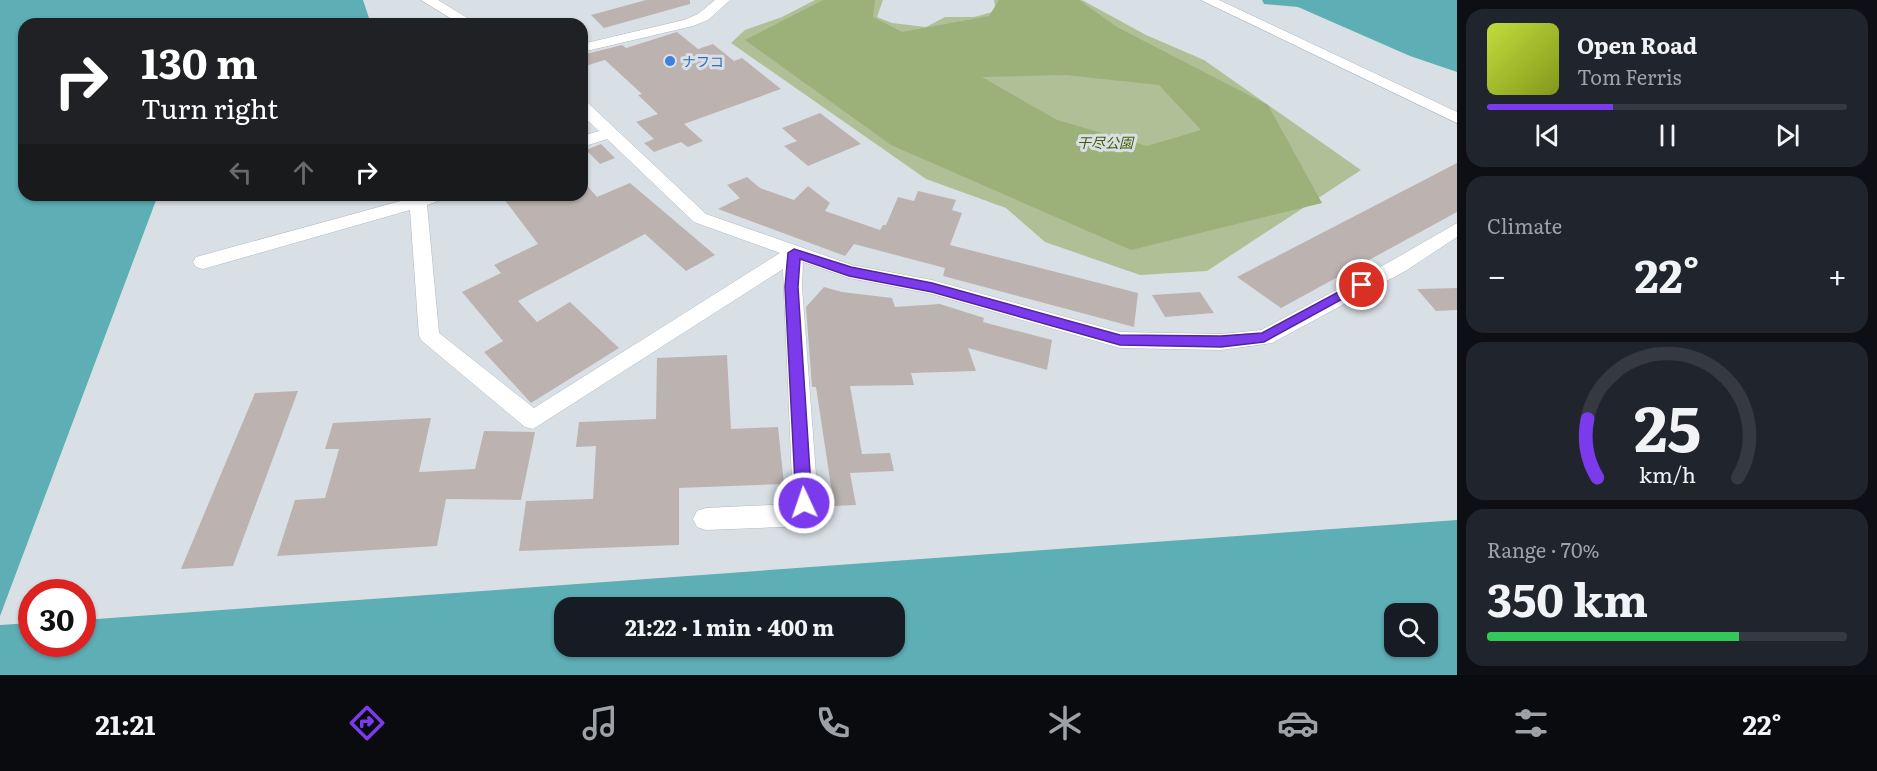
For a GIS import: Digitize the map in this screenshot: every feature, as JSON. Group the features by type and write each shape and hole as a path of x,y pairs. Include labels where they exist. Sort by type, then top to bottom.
{"street":[{"path":"428,0 460,18"},
{"path":"588,47 688,23 703,17 723,0"},
{"path":"1208,0 1457,118"},
{"path":"588,112 700,218 849,272 932,287 1120,340 1221,342 1264,337 1400,265 1457,229"},
{"path":"588,140 610,132"},
{"path":"203,262 410,201"},
{"path":"417,201 429,336 533,420 794,253"},
{"path":"706,519 806,515 792,287 794,253"}],"green space":[{"name":"干尽公園","path":"815,0 883,0 877,17 892,23 926,27 945,17 974,17 996,11 994,0 1082,0 1146,35 1204,60 1361,170 1207,271 1140,275 1045,242 1006,208 926,179 731,43 745,30 782,17"},
{"name":"干尽公園","path":"823,0 875,0 873,17 902,32 989,16 999,0 1079,0 1117,27 1268,105 1322,203 1131,250 891,145 745,40","holes":["1065,75 1159,85 1201,130 1147,146 1057,120 982,77"]}],"water":[{"path":"0,0 363,0 369,18 18,18 18,201 156,201 0,616"},
{"path":"1262,0 1457,0 1457,72 1410,56 1298,7 1264,4"},
{"path":"1457,520 1457,675 0,675 0,625 18,624 18,657 96,657 96,619"}],"building":[{"path":"646,0 690,0 690,4 604,28 591,15"},
{"path":"677,32 698,49 713,44 734,61 742,58 781,89 684,124 703,141 688,147 681,142 654,152 644,143 654,139 636,122 658,114 638,95 642,94 605,60 588,65 588,54 622,45 626,48"},
{"path":"820,113 861,144 808,166 784,146 797,141 782,128"},
{"path":"601,144 615,158 600,164 588,149"},
{"path":"1457,163 1457,212 1281,308 1237,277"},
{"path":"747,177 760,188 794,200 808,186 830,203 825,211 880,230 883,225 886,225 898,197 914,201 918,191 956,200 952,210 962,213 950,245 1138,293 1134,327 943,276 945,268 854,244 845,256 718,209 740,198 727,185"},
{"path":"630,183 715,255 686,271 645,234 518,301 537,322 570,302 619,348 531,403 484,352 503,341 462,292 501,273 494,265 538,244 506,201 588,201 588,187 597,197"},
{"path":"824,287 842,292 892,298 895,307 940,304 984,318 983,322 1052,340 1047,370 968,348 976,371 911,373 914,385 850,386 862,454 890,453 894,471 850,473 856,505 834,506 816,387 812,387 806,307"},
{"path":"1457,288 1457,310 1436,311 1417,289"},
{"path":"1200,292 1214,313 1165,317 1152,295"},
{"path":"727,355 731,429 778,427 784,484 679,488 679,545 519,551 526,501 593,499 596,446 576,447 579,422 656,419 657,358"},
{"path":"298,391 233,566 181,569 255,393"},
{"path":"431,418 419,472 475,469 484,431 535,432 521,500 446,499 437,546 277,556 295,500 325,498 339,449 325,449 333,423"}],"place":[{"name":"ナフコ","path":"670,61"}],"route":[{"path":"804,503 792,287 794,253 849,272 932,287 1120,340 1221,342 1264,337 1362,285"}]}
